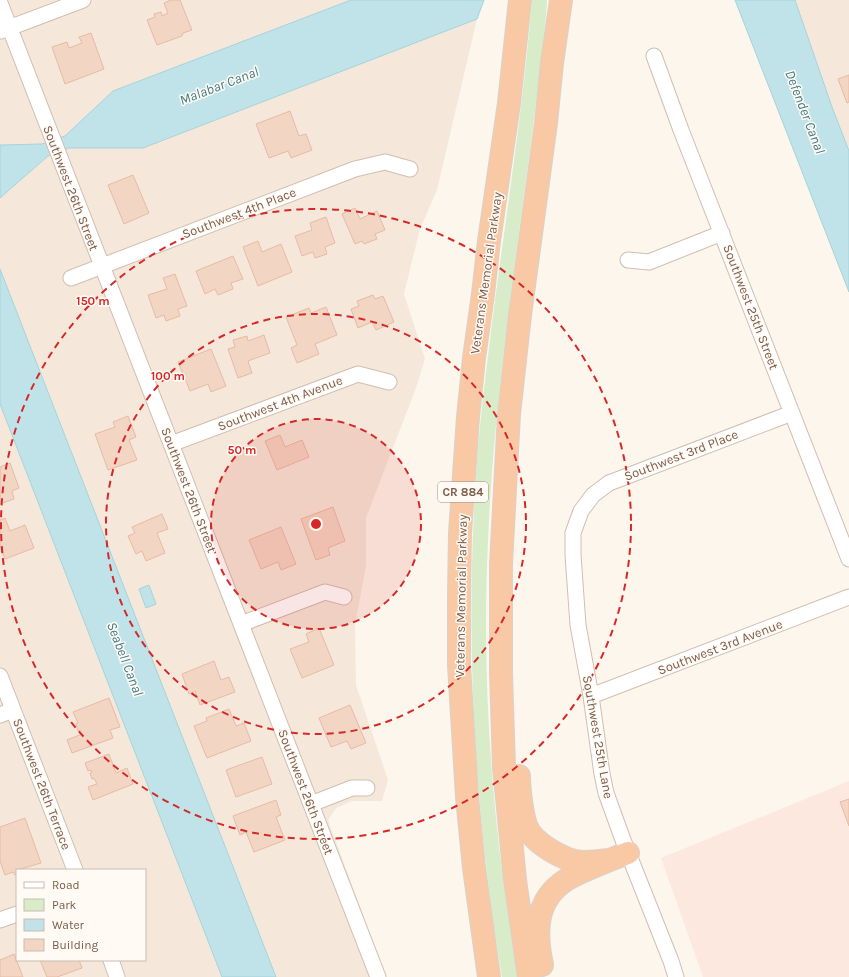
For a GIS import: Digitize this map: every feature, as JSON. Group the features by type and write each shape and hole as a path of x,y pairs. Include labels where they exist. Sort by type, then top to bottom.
{"highway":[{"name":"CR 884","path":"529,977 515,880 504,767 501,673 501,564 509,414 520,315 561,3"},
{"name":"Veterans Memorial Parkway","path":"489,977 474,868 467,797 459,665 460,533 468,417 474,358 484,294 489,241 509,103 520,4"},
{"path":"509,414 517,488 514,685 519,788 526,826 534,838 546,848 560,856 583,863 618,856"},
{"path":"544,977 539,949 539,920 547,898 567,879 618,856"},
{"path":"474,868 463,884 466,917 476,977"}],"street":[{"path":"5,30 83,0"},
{"name":"Southwest 26th Street","path":"0,3 5,30 46,123 378,977"},
{"name":"Southwest 25th Street","path":"654,56 849,559"},
{"name":"Southwest 4th Place","path":"71,278 101,265 355,169 385,162 410,169"},
{"path":"628,260 649,262 722,233"},
{"name":"Southwest 4th Avenue","path":"171,444 358,374 389,382"},
{"name":"Southwest 3rd Place","path":"581,511 593,495 609,482 792,413"},
{"name":"Southwest 25th Lane","path":"581,511 573,533 578,625 602,774 618,856 671,961 676,977"},
{"path":"241,624 325,592 344,596"},
{"name":"Southwest 3rd Avenue","path":"590,696 849,597"},
{"name":"Southwest 26th Terrace","path":"0,676 7,713 75,869"},
{"path":"311,804 352,788 367,788"},
{"path":"0,920 16,914"},
{"path":"110,961 117,977"}],"shaded area":[{"path":"0,0 351,0 113,91 65,136 42,144 0,145"},
{"path":"795,0 849,0 849,151 832,107"},
{"path":"477,19 437,190 420,229 404,294 425,359 416,388 366,518 366,566 355,625 356,685 388,780 382,801 352,801 336,808 328,820 385,974 378,977 276,977 0,269 0,198 48,156 69,148 143,148"},
{"path":"0,404 222,977 0,977"},
{"path":"849,781 849,977 703,977 661,858"}],"green space":[{"path":"532,0 547,0 546,16 497,410 486,596 486,651 491,760 502,869 518,977 502,977 492,915 479,790 474,727 471,601 477,456 492,323 519,121"}],"water":[{"name":"Malabar Canal","path":"351,0 484,0 477,19 143,148 69,148 48,156 0,198 0,145 42,144 65,136 113,91"},
{"name":"Defender Canal","path":"735,0 795,0 849,151 849,292"},
{"name":"Seabell Canal","path":"0,269 276,977 222,977 0,404"},
{"path":"149,585 156,604 146,608 139,589"}],"building":[{"path":"171,0 180,0 192,30 183,33 182,36 157,45 147,20 155,17 154,14 161,12 162,16 168,13 164,3"},
{"path":"91,33 104,69 65,84 52,47 67,42 69,48 82,43 79,37"},
{"path":"849,75 849,102 847,103 838,79"},
{"path":"290,111 299,136 306,134 312,150 291,158 288,151 269,158 256,124"},
{"path":"133,175 149,213 124,224 108,185"},
{"path":"355,208 360,219 377,211 385,230 375,234 377,239 364,244 362,241 355,244 342,214"},
{"path":"326,217 335,243 325,247 327,254 315,258 313,252 302,256 295,236 312,230 310,223"},
{"path":"258,241 262,252 281,244 292,272 258,286 243,247"},
{"path":"233,256 243,279 231,283 233,289 218,295 215,289 205,294 196,271"},
{"path":"175,274 187,306 178,309 180,316 166,321 164,315 156,318 148,295 167,289 163,278"},
{"path":"373,295 375,299 383,296 394,322 376,330 372,322 358,328 351,309 359,306 357,301"},
{"path":"326,307 337,335 315,344 319,354 297,363 291,348 297,345 286,317 309,308 311,313"},
{"path":"264,335 270,353 248,361 252,373 238,378 228,349 235,347 233,340 247,336 248,341"},
{"path":"211,349 226,386 211,392 208,384 190,391 178,362"},
{"path":"128,416 136,437 129,440 137,460 108,470 95,434 115,427 113,422"},
{"path":"280,435 285,447 302,440 309,457 277,470 265,441"},
{"path":"10,463 19,488 12,491 14,499 0,504 0,467"},
{"path":"333,507 345,541 328,548 330,555 316,560 301,519"},
{"path":"162,514 168,529 157,533 165,553 146,561 142,551 136,554 128,536 135,533 132,527"},
{"path":"5,518 10,531 25,525 34,548 5,559 0,546 0,520"},
{"path":"281,527 296,564 281,570 278,562 261,569 249,540"},
{"path":"319,628 334,665 302,678 290,649 309,642 306,634"},
{"path":"214,661 221,680 229,677 235,692 200,705 195,691 189,694 182,674"},
{"path":"109,698 120,727 110,730 113,738 72,753 67,740 82,734 80,730 78,731 76,724 78,723 73,712"},
{"path":"350,705 366,743 351,749 347,741 331,747 319,718"},
{"path":"229,709 236,726 244,723 251,741 207,758 194,726 207,721 206,718"},
{"path":"109,754 116,773 127,768 133,784 93,800 88,787 97,784 94,778 92,779 90,773 92,772 91,770 88,771 85,763"},
{"path":"262,757 272,784 236,797 226,770"},
{"path":"849,799 849,826 840,802"},
{"path":"276,800 281,815 276,817 285,840 254,852 246,832 240,835 233,816"},
{"path":"25,818 41,863 16,869 15,875 13,872 5,875 0,861 0,827"},
{"path":"14,954 23,977 0,977 0,960"},
{"path":"40,961 79,961 82,968 57,977 47,977"}]}
